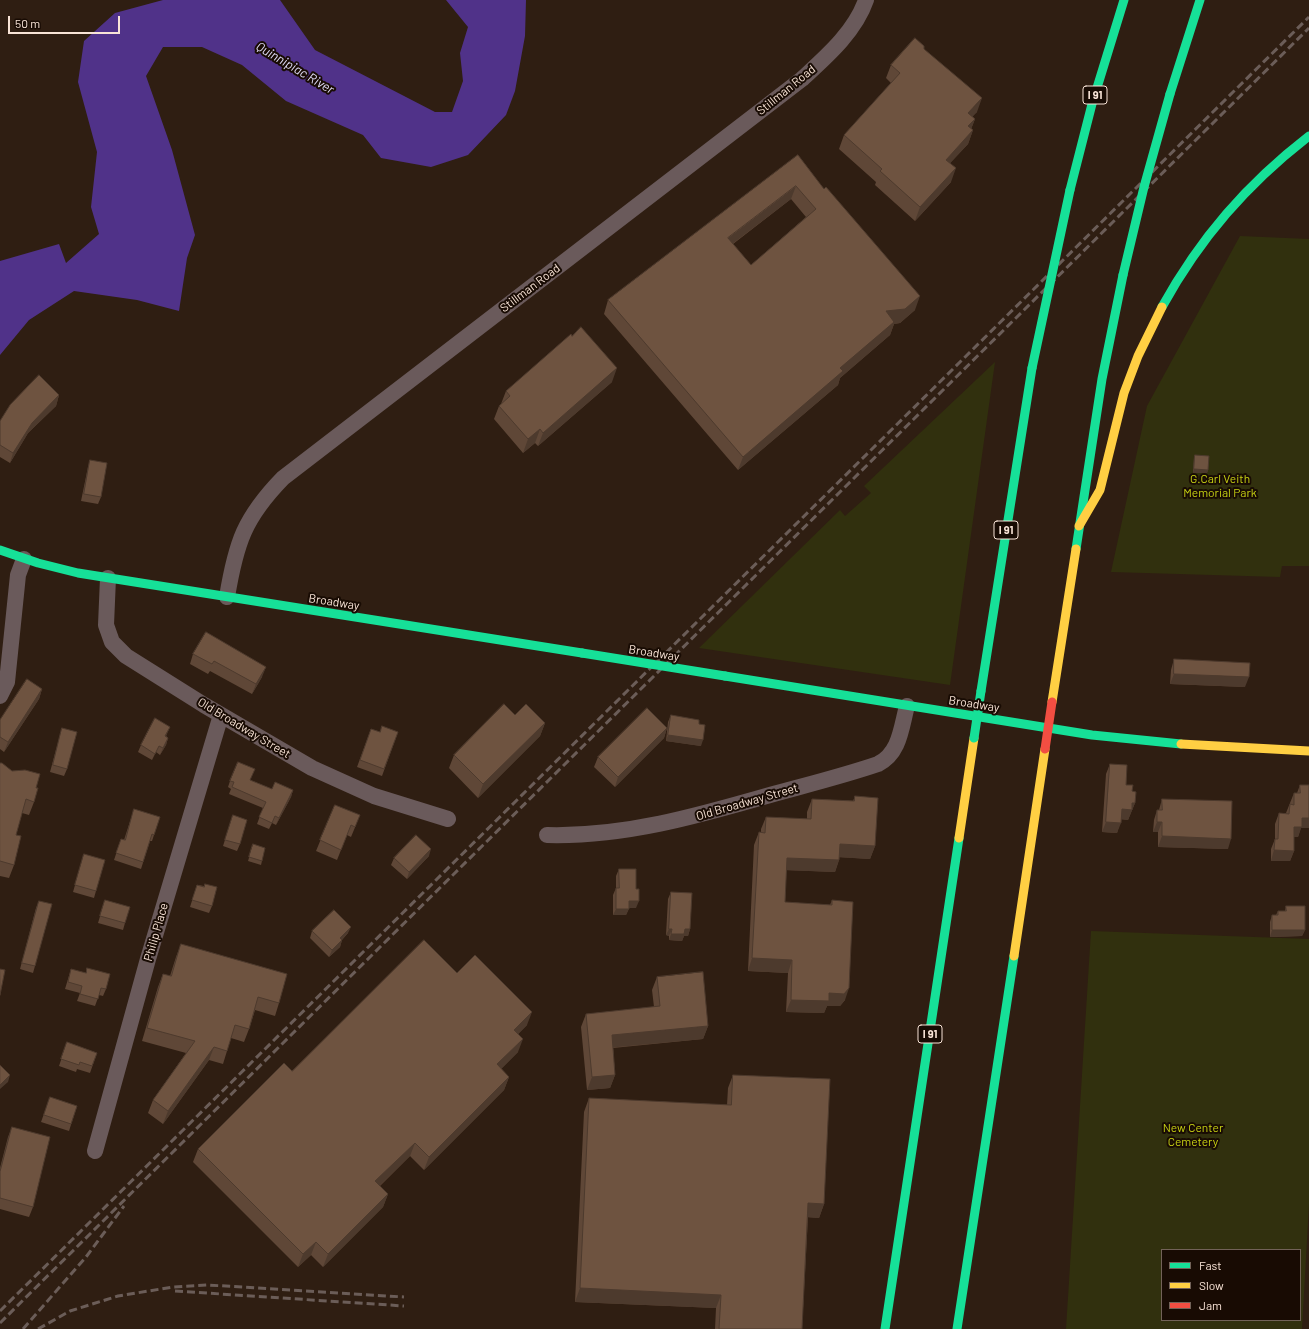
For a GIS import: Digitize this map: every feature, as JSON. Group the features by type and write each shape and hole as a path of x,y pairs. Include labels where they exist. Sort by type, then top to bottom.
{"main road":[{"name":"I 91","path":"885,1329 974,738 1032,368 1070,190 1092,104 1124,0"},
{"path":"957,1329 1079,526 1108,347 1123,275 1146,179 1170,94 1200,0"},
{"path":"1079,526 1096,499 1103,483 1119,409 1131,372 1149,332 1172,290 1195,254 1230,208 1274,163 1309,136"},
{"name":"Broadway","path":"0,550 55,568 108,578 907,706 1140,740 1188,745 1309,751"}],"street":[{"name":"Stillman Road","path":"227,597 235,556 243,533 262,500 283,478 802,79 837,45 863,10 866,0"},
{"path":"0,696 7,682 18,575 24,558"},
{"name":"Old Broadway Street","path":"108,578 105,614 108,633 112,642 126,656 285,753 339,781 386,800 448,819"},
{"name":"Old Broadway Street","path":"547,835 604,833 678,821 878,764 894,752 907,706"},
{"name":"Philip Place","path":"95,1151 148,960 221,715"}],"green space":[{"name":"G.Carl Veith Memorial Park","path":"1240,236 1309,239 1309,566 1282,566 1280,577 1111,572 1147,406"},
{"path":"995,362 950,685 699,648 840,510 845,516 871,493 864,486"},
{"name":"New Center Cemetery","path":"1091,931 1309,939 1309,1204 1302,1329 1066,1329"}],"water":[{"name":"Quinnipiac River","path":"163,0 280,0 315,50 435,112 452,112 463,81 460,53 468,27 446,0 526,0 525,36 515,91 506,115 468,155 431,167 381,158 363,135 286,101 242,65 202,47 163,47 146,76 172,150 195,235 187,258 179,311 137,300 74,291 29,320 0,355 0,261 59,244 66,263 99,234 91,207 97,152 78,82 84,41 115,13"}],"building":[{"path":"915,38 924,46 924,49 982,98 968,113 975,119 968,126 973,130 946,160 956,168 920,207 880,171 882,169 844,135 900,73 891,65"},
{"path":"798,155 824,189 826,187 920,296 905,309 886,311 894,322 840,368 843,371 743,457 608,300","holes":["796,186 816,209 751,265 728,238"]},
{"path":"581,327 617,368 543,433 540,429 528,439 499,406 510,396 506,391"},
{"path":"39,375 59,395 32,423 13,453 0,445 0,421 10,405"},
{"path":"1195,455 1209,456 1208,470 1194,469"},
{"path":"90,460 107,463 101,497 84,494"},
{"path":"206,632 266,667 256,684 214,661 212,664 193,654"},
{"path":"1174,659 1250,663 1249,677 1174,674"},
{"path":"27,679 42,689 8,742 0,737 0,720"},
{"path":"504,704 515,715 526,704 545,723 483,784 454,755"},
{"path":"647,708 667,728 618,777 598,757"},
{"path":"671,715 699,720 699,724 705,725 703,740 668,735"},
{"path":"155,718 170,727 165,736 168,738 163,748 159,746 155,754 141,745"},
{"path":"382,726 398,732 384,769 360,760 371,729 380,732"},
{"path":"62,728 77,732 67,769 53,765"},
{"path":"238,762 255,769 250,780 272,789 275,782 293,790 279,818 275,816 272,823 259,817 266,802 232,787 234,782 230,781"},
{"path":"0,763 12,771 25,770 40,774 34,802 26,799 16,835 21,836 14,865 0,861"},
{"path":"1110,764 1127,765 1126,785 1133,785 1132,791 1136,792 1135,803 1132,803 1132,810 1122,809 1121,823 1106,822"},
{"path":"1300,785 1309,785 1309,818 1302,818 1302,827 1294,827 1294,851 1274,850 1275,839 1278,839 1279,813 1289,814 1290,804 1294,805 1294,793 1300,793"},
{"path":"855,796 878,798 875,846 840,844 839,860 787,858 785,902 832,905 832,900 853,902 849,988 844,994 829,993 829,1001 791,1000 792,960 752,958 759,832 765,833 766,817 811,819 812,799 854,801"},
{"path":"1162,799 1232,801 1231,839 1162,836 1162,822 1157,822 1157,810 1162,810"},
{"path":"335,805 360,815 355,827 351,825 341,850 320,840"},
{"path":"134,809 160,817 154,835 152,834 143,862 116,853 121,839 125,840"},
{"path":"233,815 247,820 240,844 225,840"},
{"path":"416,835 431,849 409,872 394,858"},
{"path":"253,844 265,848 262,861 249,857"},
{"path":"84,854 105,860 96,891 75,885"},
{"path":"619,869 636,869 636,889 639,889 639,901 629,901 629,909 616,909 616,888 619,888"},
{"path":"205,884 217,887 212,906 192,900 197,885 204,887"},
{"path":"671,892 692,893 690,929 685,929 684,934 671,934 672,929 669,929"},
{"path":"105,900 130,907 125,923 100,916"},
{"path":"39,901 52,904 35,966 22,963"},
{"path":"1286,906 1305,906 1305,930 1272,930 1272,915 1278,915 1278,911 1286,911"},
{"path":"334,910 351,927 340,938 342,940 332,950 312,931"},
{"path":"424,940 457,973 475,955 532,1012 514,1030 523,1039 497,1064 509,1077 429,1157 415,1143 375,1181 388,1194 328,1254 316,1242 303,1254 198,1149 284,1063 292,1071"},
{"path":"181,944 287,974 279,1003 258,997 249,1029 235,1025 227,1051 214,1047 168,1111 153,1100 195,1041 147,1028 163,974 171,976"},
{"path":"87,968 110,974 106,989 101,988 98,999 80,994 82,986 68,982 71,969 86,973"},
{"path":"0,969 5,970 0,995"},
{"path":"703,972 708,1026 612,1035 615,1075 592,1077 586,1014 660,1006 657,977"},
{"path":"67,1042 97,1053 92,1066 80,1062 79,1065 61,1059"},
{"path":"0,1065 10,1075 0,1085"},
{"path":"733,1075 830,1079 824,1204 808,1203 802,1329 719,1329 721,1295 580,1288 589,1098 731,1105"},
{"path":"50,1097 77,1106 71,1124 44,1115"},
{"path":"12,1127 50,1137 33,1207 0,1198 0,1172"}],"railway":[{"path":"0,1311 1309,17"},
{"path":"0,1323 1309,28"},
{"path":"23,1329 86,1257 124,1206"},
{"path":"38,1329 70,1311 118,1296 173,1287 208,1285 404,1297"},
{"path":"175,1291 404,1306"}],"traffic: fast":[{"path":"1070,190 1092,104 1124,0"},
{"path":"1170,94 1200,0"},
{"path":"1123,275 1144,187 1170,94"},
{"path":"1162,307 1192,258 1226,214 1265,173 1309,136"},
{"path":"1032,368 1070,190"},
{"path":"1076,549 1102,379 1123,275"},
{"path":"981,691 1032,368"},
{"path":"0,550 38,563 78,573 582,653"},
{"path":"582,653 725,676"},
{"path":"725,676 1092,735 1181,744"},
{"path":"974,738 981,691"},
{"path":"885,1329 959,838"},
{"path":"957,1329 1014,956"}],"traffic: slow":[{"path":"1079,526 1100,490 1124,393 1138,356 1162,307"},
{"path":"1052,702 1076,549"},
{"path":"959,838 974,738"},
{"path":"1181,744 1309,751"},
{"path":"1014,956 1045,749"}],"traffic: jam":[{"path":"1045,749 1052,702"}]}
